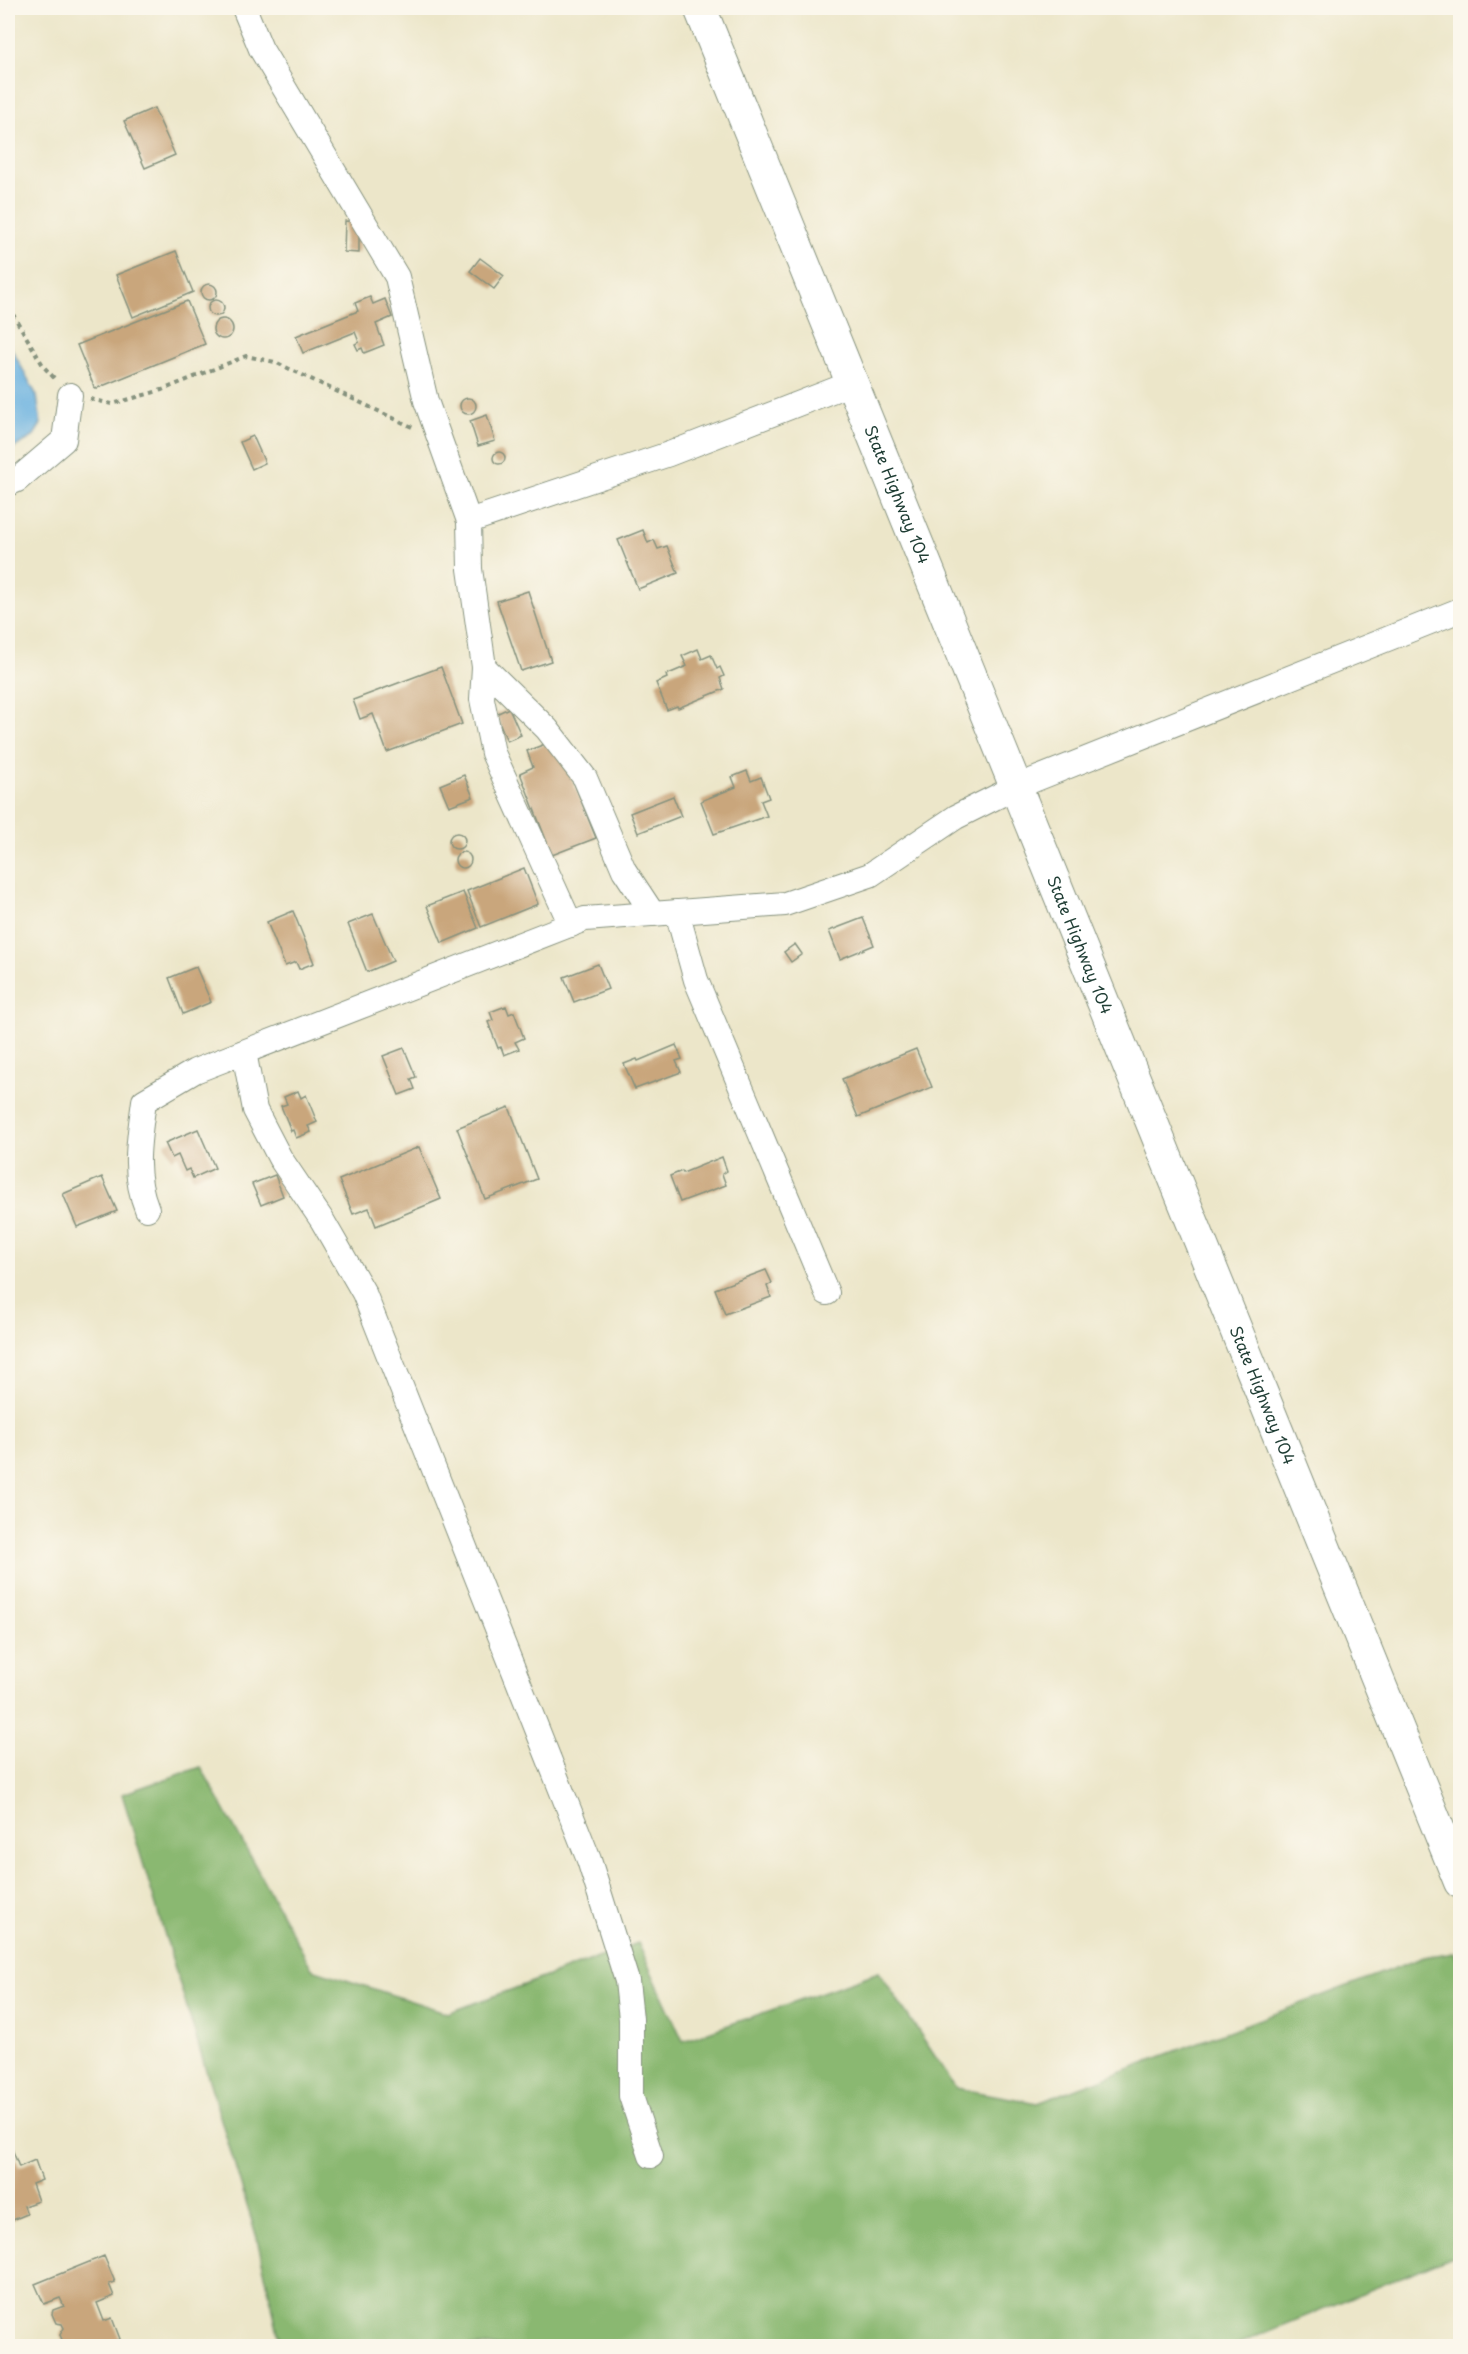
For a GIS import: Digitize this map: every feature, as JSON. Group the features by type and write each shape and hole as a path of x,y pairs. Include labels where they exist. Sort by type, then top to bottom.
{"main road":[{"name":"State Highway 104","path":"700,8 1461,1882"}],"lane":[{"path":"244,8 261,49 397,277 426,401 470,520 470,569 484,667 482,699 493,753 572,925"},
{"path":"470,520 669,454 852,383"},
{"path":"8,484 17,480 64,440 70,395"},
{"path":"147,1209 140,1192 136,1163 144,1101 195,1071 585,919 785,904 870,875 956,817 1016,787 1461,610"},
{"path":"484,667 547,729 585,778 624,870 653,914"},
{"path":"677,912 696,980 827,1293"},
{"path":"244,1052 255,1110 280,1158 321,1220 364,1293 589,1860 627,1981 631,2019 632,2096 651,2156"}],"path":[{"path":"8,306 44,367 70,395 112,404 162,390 246,356 275,362 442,442"}],"green space":[{"path":"201,1767 312,1969 448,2013 638,1943 683,2041 879,1972 956,2088 1038,2103 1424,1957 1454,1952 1460,1968 1460,2253 1233,2346 281,2346 257,2238 122,1794"}],"water":[{"path":"8,342 37,396 41,424 33,437 8,451"}],"building":[{"path":"154,108 175,155 145,168 124,121"},
{"path":"345,221 359,222 359,253 344,252"},
{"path":"176,251 193,292 133,317 116,275"},
{"path":"480,258 504,276 494,289 470,271"},
{"path":"209,284 215,286 217,292 215,298 209,300 203,298 201,292 203,286"},
{"path":"370,297 373,304 385,299 392,317 376,324 384,345 364,353 362,348 358,350 355,344 359,342 355,332 303,353 296,336 358,311 355,303"},
{"path":"216,300 222,302 224,308 222,314 216,316 210,314 208,308 210,302"},
{"path":"187,301 205,344 95,389 77,345"},
{"path":"223,319 230,322 233,329 230,336 223,339 216,336 213,329 216,322"},
{"path":"468,398 474,400 476,406 474,412 468,414 462,412 460,406 462,400"},
{"path":"487,415 495,441 478,446 470,421"},
{"path":"253,436 265,463 252,469 240,442"},
{"path":"499,452 505,458 499,464 493,458"},
{"path":"643,530 648,543 654,540 658,549 667,546 678,573 638,589 618,540"},
{"path":"528,591 551,661 521,671 497,601"},
{"path":"698,649 702,659 711,655 717,669 720,667 724,676 720,678 724,689 678,708 677,706 667,710 656,683 667,678 666,675 687,666 682,656"},
{"path":"441,667 462,724 387,752 373,714 360,719 353,700"},
{"path":"509,708 521,735 507,741 496,714"},
{"path":"553,741 563,756 596,838 552,855 520,773 533,767 527,751"},
{"path":"747,771 751,781 761,777 769,798 761,801 767,816 714,834 701,801 736,787 732,777"},
{"path":"464,775 473,797 449,806 440,785"},
{"path":"673,796 681,816 638,833 630,813"},
{"path":"457,833 463,835 465,841 463,847 457,849 451,847 449,841 451,835"},
{"path":"463,852 469,854 471,860 469,866 463,868 457,866 455,860 457,854"},
{"path":"524,868 538,904 481,927 467,891"},
{"path":"463,892 478,928 442,943 427,906"},
{"path":"293,911 314,963 299,969 296,962 285,966 267,922"},
{"path":"373,914 393,961 367,972 348,924"},
{"path":"863,918 874,945 840,959 829,931"},
{"path":"795,944 802,954 791,962 784,952"},
{"path":"598,964 608,989 574,1002 564,977"},
{"path":"196,967 211,1002 183,1014 169,978"},
{"path":"506,1006 509,1014 514,1012 524,1038 515,1042 519,1049 504,1055 501,1047 498,1048 488,1022 493,1020 490,1012"},
{"path":"676,1045 682,1059 676,1061 681,1072 635,1089 624,1064 637,1059 638,1061"},
{"path":"404,1048 416,1077 411,1079 415,1089 399,1095 383,1056"},
{"path":"916,1049 932,1087 858,1117 842,1079"},
{"path":"298,1091 301,1098 306,1095 317,1122 308,1126 311,1132 296,1138 281,1106 287,1104 284,1097"},
{"path":"509,1107 537,1179 485,1199 457,1128"},
{"path":"198,1129 215,1168 193,1178 189,1169 185,1171 178,1155 172,1158 165,1143"},
{"path":"419,1147 441,1199 376,1226 369,1208 353,1214 339,1180"},
{"path":"722,1157 727,1171 722,1174 726,1185 680,1202 670,1176"},
{"path":"275,1175 283,1196 261,1205 252,1184"},
{"path":"102,1177 117,1211 77,1227 63,1194"},
{"path":"766,1270 772,1283 767,1286 771,1297 725,1314 715,1289"},
{"path":"11,2146 19,2167 35,2160 42,2180 32,2184 38,2201 24,2206 27,2214 8,2222 8,2148"},
{"path":"104,2256 115,2282 109,2284 114,2296 97,2303 104,2321 112,2318 120,2339 101,2346 79,2346 77,2342 64,2344 60,2335 64,2328 62,2324 56,2323 52,2314 53,2310 64,2306 60,2298 44,2304 35,2284"}]}
